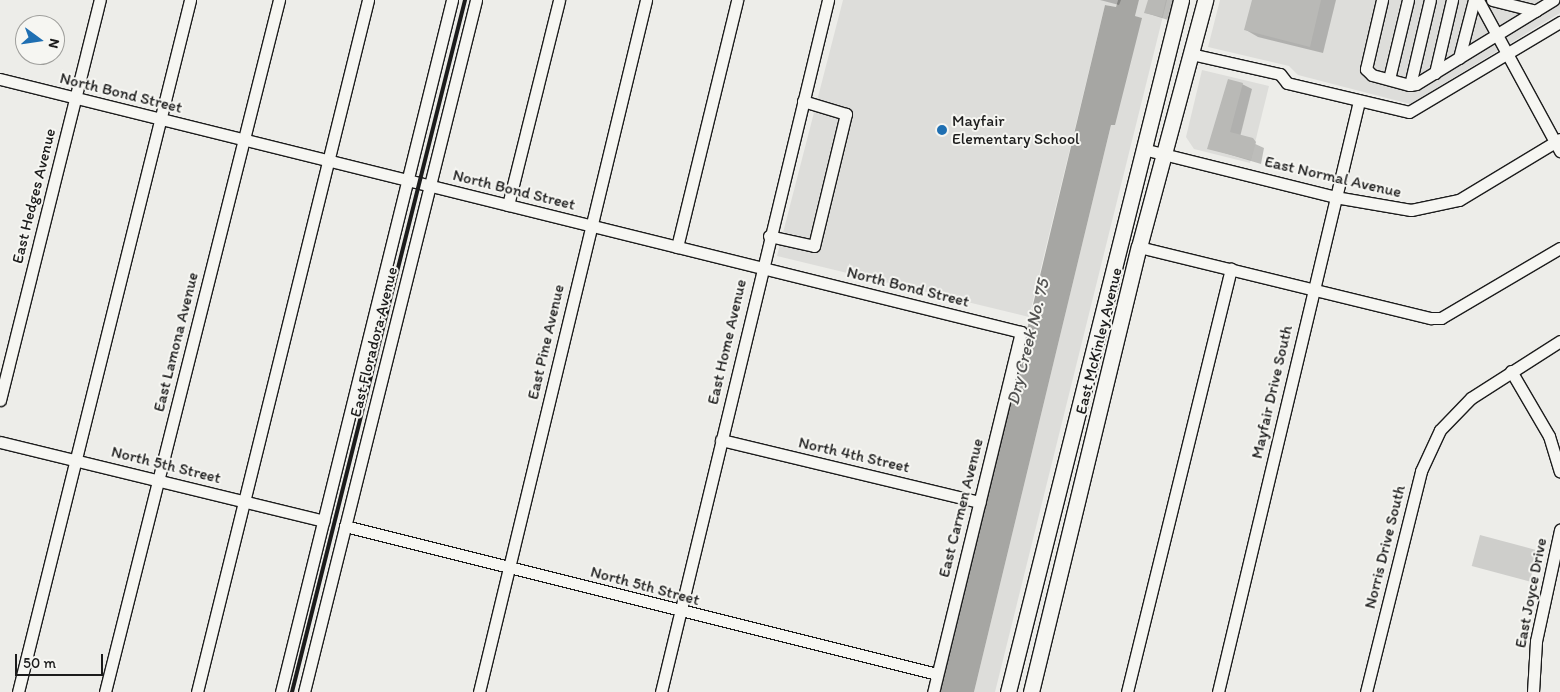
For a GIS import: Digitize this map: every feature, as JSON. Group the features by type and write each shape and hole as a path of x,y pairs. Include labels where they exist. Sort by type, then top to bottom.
{"main road":[{"name":"East McKinley Avenue","path":"1008,692 1181,0"},
{"path":"1200,0 1200,21"},
{"name":"East McKinley Avenue","path":"1031,692 1139,247 1206,0"}],"street":[{"name":"East Hedges Avenue","path":"0,400 100,0"},
{"path":"18,692 190,0"},
{"name":"East Lamona Avenue","path":"105,692 279,0"},
{"path":"197,692 368,0"},
{"name":"East Floradora Avenue","path":"281,692 452,0"},
{"name":"East Floradora Avenue","path":"304,692 476,0"},
{"path":"508,205 559,0"},
{"name":"East Pine Avenue","path":"479,692 646,0"},
{"path":"676,247 737,0"},
{"name":"East Home Avenue","path":"661,692 769,236 828,0"},
{"path":"1382,0 1366,70 1372,75 1410,85 1416,84 1435,73 1554,0"},
{"path":"1389,79 1408,0"},
{"path":"1410,85 1430,0"},
{"path":"1435,73 1452,0"},
{"path":"1459,58 1474,0"},
{"path":"1478,0 1499,34 1505,55 1558,144"},
{"path":"1492,0 1536,11"},
{"path":"1191,54 1280,74 1287,83 1408,112 1560,22"},
{"name":"North Bond Street","path":"0,79 1021,332"},
{"path":"769,236 814,246 846,114 803,101"},
{"name":"Mayfair Drive South","path":"1218,692 1359,101"},
{"name":"East Normal Avenue","path":"1143,149 1390,209 1436,207 1474,192 1558,144"},
{"path":"1139,247 1420,316 1442,318 1560,248"},
{"path":"1127,692 1231,269"},
{"name":"East Carmen Avenue","path":"933,692 1021,332"},
{"name":"Norris Drive South","path":"1366,692 1421,471 1430,448 1451,417 1470,398 1560,341"},
{"path":"1511,371 1549,436 1560,471"},
{"name":"North 4th Street","path":"721,440 980,502"},
{"name":"North 5th Street","path":"0,442 324,521"},
{"name":"North 5th Street","path":"345,526 680,612 938,674"},
{"name":"East Joyce Drive","path":"1533,692 1536,641 1560,530"}],"shaded area":[{"name":"Mayfair Elementary School","path":"843,0 1118,0 1116,7 1105,5 1029,317 777,256"},
{"path":"1139,0 1167,0 995,692 974,692 1111,125 1114,125 1141,18 1135,16"},
{"path":"1220,0 1560,0 1560,13 1410,104 1298,75 1289,66 1208,47"},
{"path":"1202,70 1269,86 1250,163 1194,149 1186,137"},
{"path":"1480,535 1538,551 1530,581 1472,566"}],"water":[{"name":"Dry Creek No. 75","path":"1118,0 1139,0 1135,16 1142,18 1115,125 1111,125 974,692 940,692 1105,5 1116,7"}],"building":[{"path":"1148,0 1166,0 1162,17 1144,13"},
{"path":"1252,0 1321,0 1310,47 1244,30"},
{"path":"1228,79 1243,83 1230,132 1253,138 1256,142 1251,160 1207,149"}],"railway":[{"path":"292,692 465,0"}],"place":[{"name":"Mayfair Elementary School","path":"942,130"}]}
